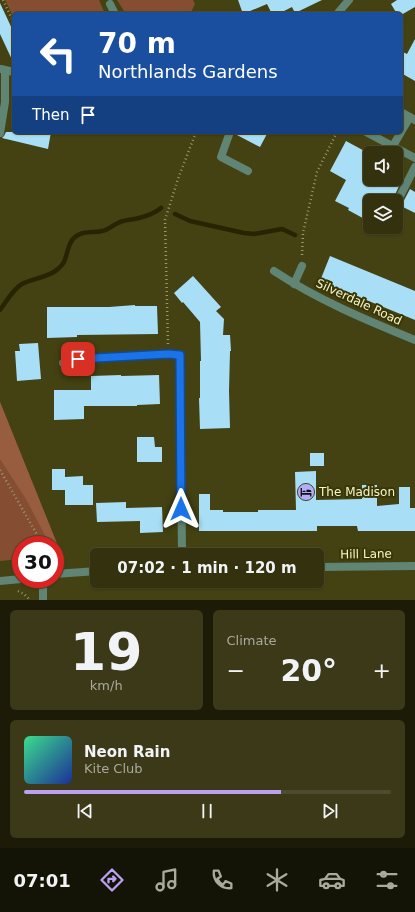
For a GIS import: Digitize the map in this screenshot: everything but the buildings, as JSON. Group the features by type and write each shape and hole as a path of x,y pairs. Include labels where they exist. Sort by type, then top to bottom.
{"street":[{"path":"339,12 349,0"},
{"path":"110,4 114,12"},
{"path":"0,133 5,102 3,69"},
{"path":"403,113 412,119 403,130"},
{"path":"229,134 221,156 248,171"},
{"path":"370,134 393,146 400,134"},
{"path":"403,151 415,158"},
{"path":"401,194 415,167"},
{"path":"294,284 302,266"},
{"name":"Silverdale Road","path":"274,272 348,312 415,340"},
{"path":"63,362 78,359 168,354 180,355 182,548"},
{"name":"Hill Lane","path":"324,567 415,566"},
{"path":"64,573 90,571"},
{"path":"0,581 12,579"},
{"path":"43,588 43,600"}],"path":[{"path":"2,0 12,19"},
{"path":"168,354 165,220 178,179 195,134"},
{"path":"302,266 303,233 317,172 336,134"},
{"path":"0,470 37,536"},
{"path":"12,591 18,591 24,594 30,600"}],"shaded area":[{"path":"5,0 99,0 104,12 12,12 12,14"},
{"path":"117,0 193,0 195,4 191,12 125,12"},
{"path":"0,402 54,536 12,536 12,560 0,561"},
{"path":"0,402 54,536 45,536 26,499 0,459"}],"waterway":[{"path":"0,310 19,286 26,282 50,274 58,269 64,262 72,240 78,235 99,232 126,220 136,219 154,213 161,208"},
{"path":"175,214 190,221 244,233 254,234 282,229 295,235"}],"place":[{"name":"The Madison","path":"306,492"}],"route":[{"path":"78,359 168,354 180,355 181,509"}]}
